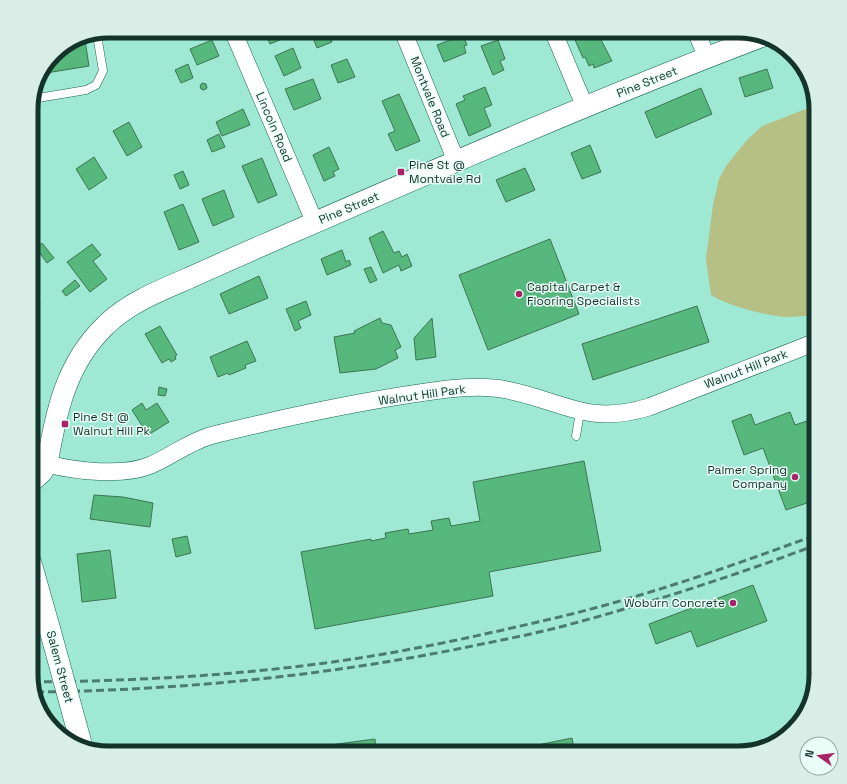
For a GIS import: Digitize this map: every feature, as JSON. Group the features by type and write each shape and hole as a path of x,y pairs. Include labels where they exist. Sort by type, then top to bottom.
{"street":[{"name":"Lincoln Road","path":"236,38 314,223"},
{"name":"Montvale Road","path":"406,38 457,163"},
{"path":"556,38 585,107"},
{"path":"699,38 707,58"},
{"name":"Pine Street","path":"38,476 47,464 60,400 69,377 84,350 106,325 130,307 156,292 314,223 585,107 754,40"},
{"name":"Walnut Hill Park","path":"47,464 69,469 117,471 134,470 154,464 193,442 211,436 306,414 453,389 479,387 506,389 580,412 609,414 640,409 809,345"},
{"name":"Salem Street","path":"38,588 80,740"}],"lane":[{"path":"39,98 86,90 96,85 101,79 103,71 98,39"},
{"path":"576,436 580,412"}],"green space":[{"path":"809,108 809,316 788,317 770,315 727,303 711,295 706,259 713,205 719,179 726,166 747,140 762,126"}],"building":[{"path":"267,38 282,39 270,44"},
{"path":"313,38 331,38 332,42 317,48"},
{"path":"455,38 464,38 467,45 464,46 466,53 444,62 437,45"},
{"path":"574,38 600,38 612,61 594,68 593,64 589,66 585,57 583,58"},
{"path":"212,40 219,56 197,65 190,49"},
{"path":"498,40 505,59 500,61 504,70 493,75 481,46"},
{"path":"85,42 89,66 48,73 56,62 69,50"},
{"path":"293,48 301,68 284,76 275,56"},
{"path":"347,59 355,77 338,83 331,65"},
{"path":"188,64 193,78 181,83 175,70"},
{"path":"767,69 773,88 745,97 739,78"},
{"path":"313,79 321,99 294,110 285,89"},
{"path":"202,83 206,84 207,88 204,90 201,89 200,86"},
{"path":"485,87 492,105 484,108 491,126 469,136 456,104 465,100 463,96"},
{"path":"701,88 712,114 656,138 645,112"},
{"path":"399,94 420,141 396,151 388,134 395,131 382,101"},
{"path":"243,109 250,125 222,136 216,122"},
{"path":"129,122 142,147 127,156 113,131"},
{"path":"219,134 225,147 212,152 207,140"},
{"path":"590,145 601,172 582,179 571,153"},
{"path":"329,147 339,169 333,172 335,176 324,181 313,155"},
{"path":"94,157 107,178 89,190 76,169"},
{"path":"262,158 277,195 258,203 242,166"},
{"path":"525,168 535,190 506,202 496,180"},
{"path":"183,171 189,185 180,189 174,175"},
{"path":"224,190 234,217 213,226 202,199"},
{"path":"183,204 199,242 179,250 164,212"},
{"path":"383,231 394,253 399,251 402,257 407,254 412,266 401,271 399,265 383,273 369,238"},
{"name":"Capital Carpet & Flooring Specialists","path":"550,239 579,314 488,350 459,275"},
{"path":"42,243 54,258 47,263 38,251 38,246"},
{"path":"92,244 101,255 93,261 107,279 90,292 67,262"},
{"path":"342,250 346,262 349,260 351,265 327,275 321,259"},
{"path":"371,267 377,280 370,283 364,269"},
{"path":"259,276 268,298 229,314 220,294"},
{"path":"75,280 80,286 66,296 62,291"},
{"path":"306,301 311,315 298,321 301,328 295,331 286,309"},
{"path":"697,306 709,342 593,380 582,344"},
{"path":"380,318 382,323 391,325 401,347 395,350 398,358 376,369 340,373 334,337 355,333 354,331"},
{"path":"432,318 436,357 416,360 414,338"},
{"path":"160,326 177,355 175,356 176,359 171,362 169,359 162,363 145,334"},
{"path":"247,341 256,361 245,365 246,368 229,375 228,373 218,377 210,357"},
{"path":"159,387 167,389 165,396 158,395"},
{"path":"142,403 146,410 157,403 169,422 148,435 132,410"},
{"name":"Palmer Spring Company","path":"790,412 795,425 809,420 809,502 786,510 763,448 744,455 732,421 751,414 755,425"},
{"path":"584,461 601,551 489,572 493,596 315,629 301,552 371,539 371,541 386,538 385,533 408,529 409,534 433,530 431,521 449,518 451,526 480,521 473,482"},
{"path":"94,495 123,497 153,503 150,527 90,519"},
{"path":"187,536 191,553 176,557 172,539"},
{"path":"110,550 116,598 82,602 77,554"},
{"name":"Woburn Concrete","path":"753,585 767,621 697,647 691,631 656,644 649,624"},
{"path":"572,738 574,746 533,746"},
{"path":"375,739 376,746 330,746"}],"railway":[{"path":"38,682 153,679 233,673 313,665 403,651 527,625 618,602 718,570 809,538"},
{"path":"40,692 149,688 260,679 427,655 556,628 622,610 687,590 809,548"}],"place":[{"name":"Pine St @ Montvale Rd","path":"401,172"},
{"name":"Capital Carpet & Flooring Specialists","path":"519,294"},
{"name":"Pine St @ Walnut Hill Pk","path":"65,424"},
{"name":"Palmer Spring Company","path":"795,477"},
{"name":"Woburn Concrete","path":"733,603"}]}
